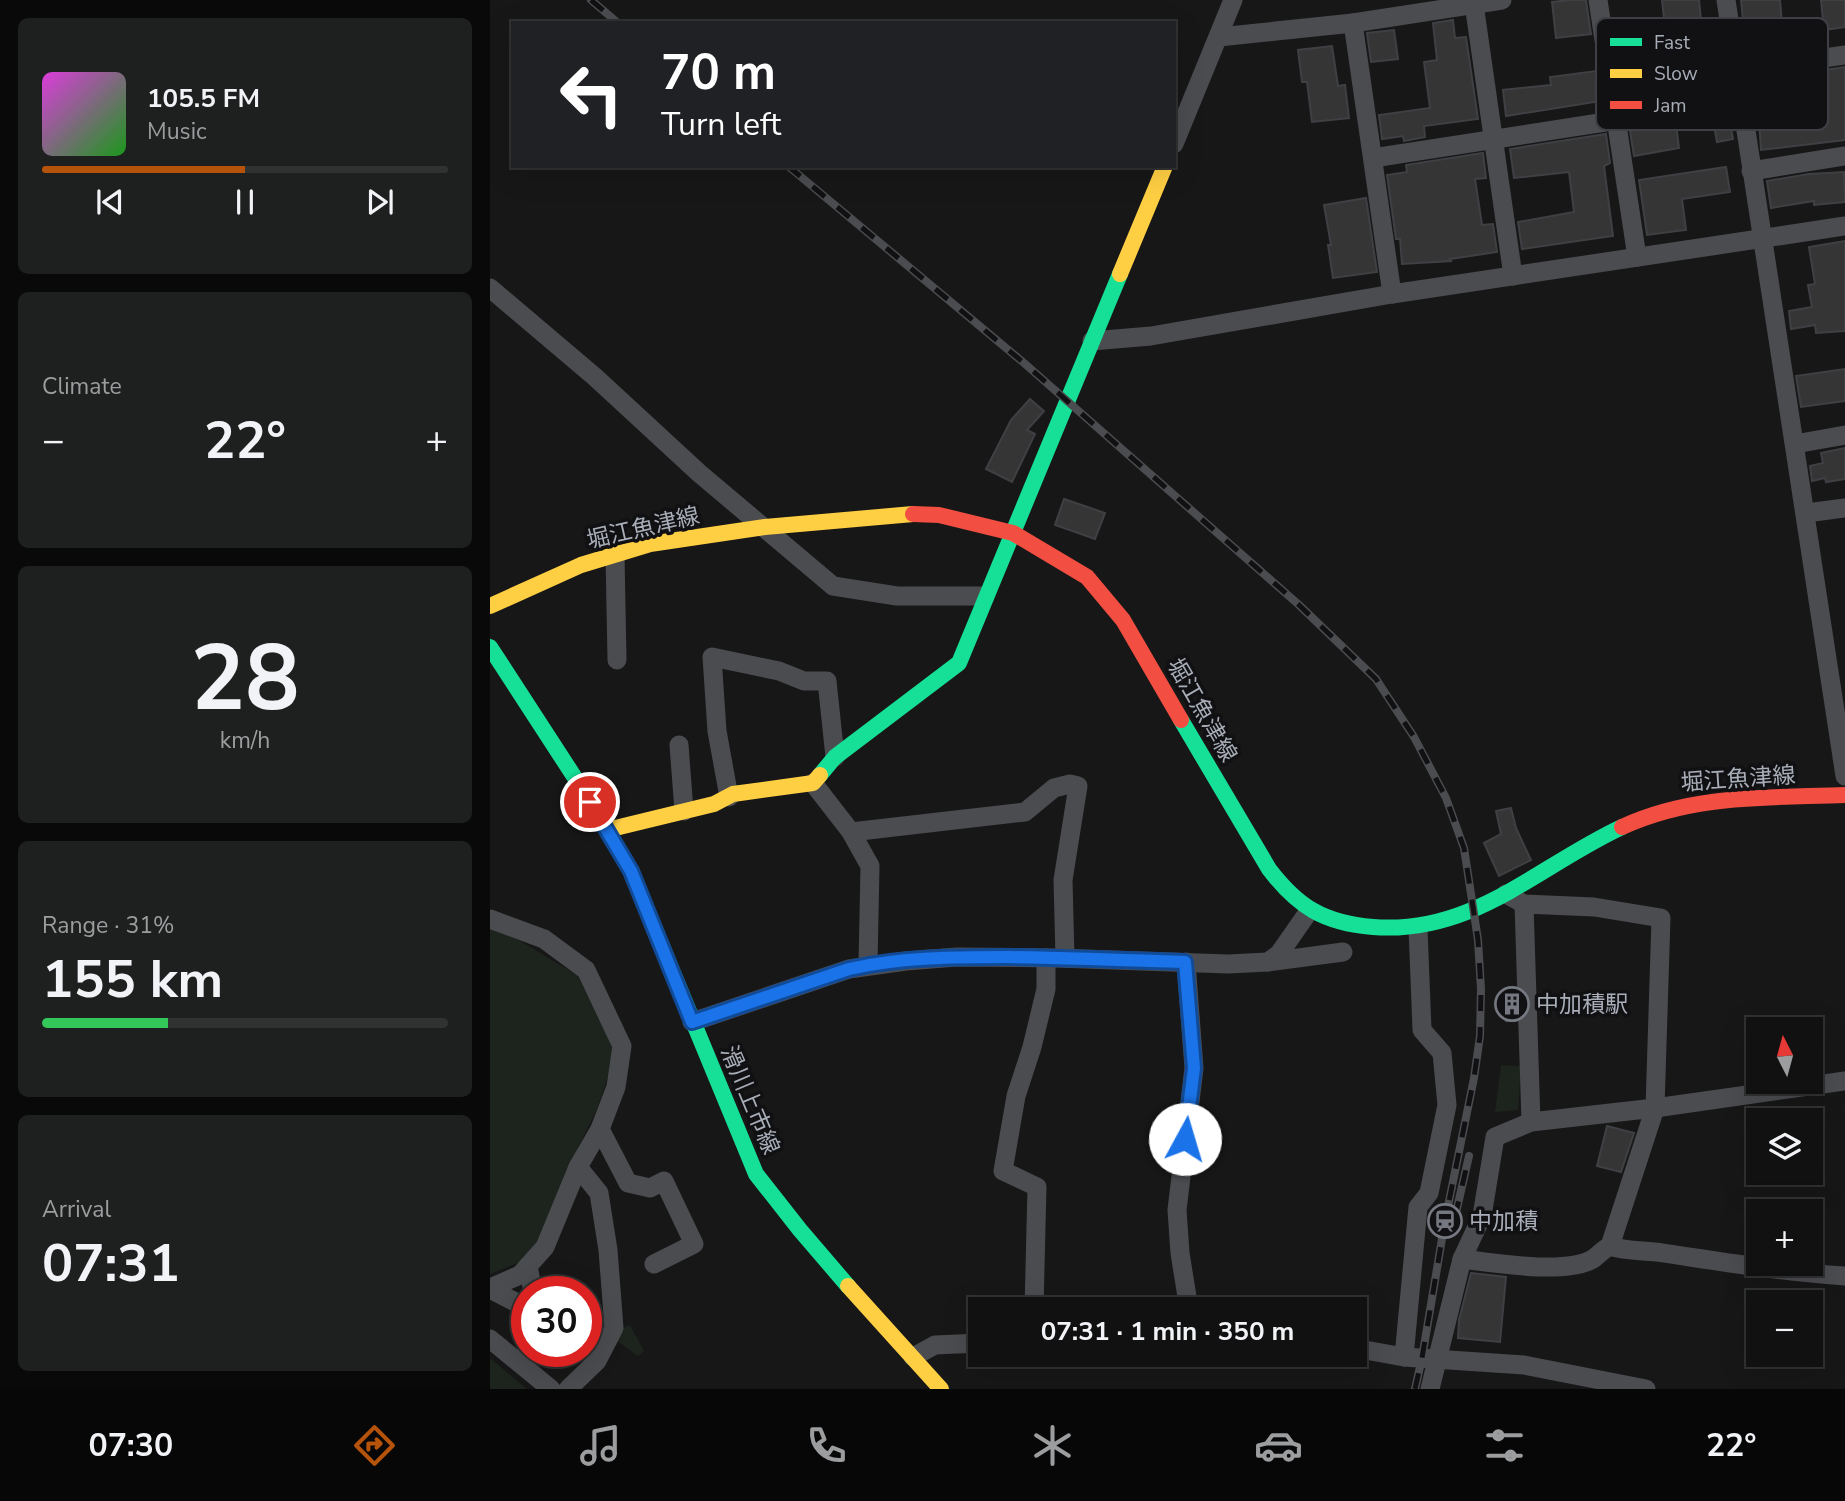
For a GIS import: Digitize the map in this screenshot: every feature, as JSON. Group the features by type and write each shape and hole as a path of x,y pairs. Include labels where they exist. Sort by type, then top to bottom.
{"main road":[{"path":"607,830 714,804 729,797 813,783 835,757 959,663 1164,168"},
{"name":"堀江魚津線","path":"490,606 581,565 650,544 765,527 903,513 939,515 1013,533 1087,578 1123,620 1269,869 1290,897 1309,911 1340,923 1381,931 1418,928 1473,911 1603,837 1644,816 1676,806 1845,795"},
{"name":"滑川上市線","path":"490,647 631,871 756,1174 780,1207 845,1283 941,1389"}],"street":[{"path":"1176,139 1233,0"},
{"path":"1219,37 1353,23 1502,0"},
{"path":"1598,0 1601,18"},
{"path":"1726,0 1729,18"},
{"path":"1474,4 1513,276"},
{"path":"1353,23 1392,294"},
{"path":"1373,158 1596,124"},
{"path":"1617,130 1637,257"},
{"path":"1745,130 1845,776"},
{"path":"1751,171 1845,156"},
{"path":"1092,341 1151,336 1392,294 1845,226"},
{"path":"490,288 595,377 699,473 833,586 897,596 985,596"},
{"path":"1795,443 1845,435"},
{"path":"1806,513 1845,508"},
{"path":"615,555 617,660"},
{"path":"729,797 717,731 712,657 779,671 804,681 827,681 835,757"},
{"path":"679,745 684,811"},
{"path":"813,783 851,832 870,866 868,964"},
{"path":"851,832 1025,812 1054,788 1078,786 1063,880 1056,958 1016,1096 1003,1171 1037,1187 1034,1297"},
{"path":"1462,1259 1529,1266 1567,1266 1594,1258 1610,1246 1655,1108 1661,918 1594,907 1524,904 1506,894"},
{"path":"1524,904 1531,1122"},
{"path":"1268,962 1279,954 1309,911"},
{"path":"490,919 544,939 586,970 622,1046 616,1087 600,1129 578,1167 545,1247 520,1275 490,1289"},
{"path":"1404,1357 1418,1207 1429,1194 1447,1105 1442,1053 1422,1030 1418,928"},
{"path":"692,1022 868,964 957,957 1268,962 1343,952"},
{"path":"1185,962 1194,1068 1177,1210 1187,1297"},
{"path":"1430,1389 1462,1259 1482,1216 1495,1137 1531,1122 1655,1108 1845,1081"},
{"path":"600,1129 628,1184 650,1188 664,1181 694,1244 654,1264"},
{"path":"578,1167 599,1193 608,1250 614,1328 602,1342"},
{"path":"1610,1246 1623,1251 1655,1251 1783,1272 1845,1276"},
{"path":"528,1266 530,1276"},
{"path":"490,1289 511,1300"},
{"path":"490,1339 551,1389"},
{"path":"914,1357 935,1345 968,1344"},
{"path":"1367,1350 1404,1357 1524,1365 1646,1389"},
{"path":"568,1389 582,1367"}],"shaded area":[{"path":"490,927 500,929 577,975 615,1056 597,1109 570,1164 542,1236 525,1260 490,1274"},
{"path":"1501,1065 1521,1066 1518,1110 1495,1112"},
{"path":"630,1325 644,1351 638,1356 616,1340 620,1329"},
{"path":"490,1358 527,1389 490,1389"}],"building":[{"path":"1586,0 1591,34 1556,38 1552,2"},
{"path":"1662,0 1699,0 1701,18 1664,18"},
{"path":"1741,0 1780,0 1781,18 1743,18"},
{"path":"1821,0 1845,0 1845,27 1828,29 1828,18 1823,18"},
{"path":"1453,20 1455,38 1466,37 1478,119 1424,126 1425,137 1404,141 1403,136 1382,139 1379,115 1430,108 1424,62 1437,60 1433,23"},
{"path":"1394,30 1398,59 1371,62 1367,33"},
{"path":"1332,46 1338,86 1345,85 1349,118 1312,122 1307,82 1302,82 1298,50"},
{"path":"1845,67 1845,140 1761,150 1760,130 1828,130 1828,70"},
{"path":"1596,71 1596,102 1506,116 1503,90 1551,85 1550,77"},
{"path":"1677,130 1679,148 1634,156 1630,131"},
{"path":"1715,130 1731,130 1733,139 1717,142"},
{"path":"1606,134 1610,163 1604,166 1613,236 1522,249 1518,222 1574,212 1569,172 1514,178 1510,149"},
{"path":"1483,153 1486,178 1475,179 1482,225 1493,224 1497,252 1450,259 1451,261 1402,264 1400,239 1396,239 1387,175 1407,172 1406,165"},
{"path":"1726,167 1730,192 1682,199 1686,230 1647,235 1639,180"},
{"path":"1844,172 1845,202 1814,205 1814,201 1771,208 1767,181"},
{"path":"1366,198 1377,272 1333,278 1324,205"},
{"path":"1845,241 1845,331 1816,333 1815,325 1791,329 1789,311 1812,307 1808,285 1815,284 1809,247"},
{"path":"1845,369 1845,401 1801,407 1796,376"},
{"path":"1030,399 1044,411 1027,430 1035,434 1012,482 986,469 1011,420"},
{"path":"1845,448 1845,479 1826,482 1825,478 1812,481 1810,466 1823,463 1821,453"},
{"path":"1064,499 1105,513 1095,539 1055,525"},
{"path":"1511,808 1516,828 1531,860 1499,876 1484,843 1501,834 1496,811"},
{"name":"中加積駅","path":"1505,990 1515,990 1516,1021 1506,1021 1506,1011 1501,1011 1501,997 1505,997"},
{"path":"1607,1126 1634,1133 1621,1172 1597,1166"},
{"path":"1471,1273 1506,1277 1500,1342 1458,1338 1459,1320"}],"railway":[{"path":"591,0 616,21"},
{"path":"790,168 1024,363 1298,604 1376,679 1414,737 1446,798 1464,848 1478,940 1480,1036 1415,1389"},
{"path":"1455,1217 1469,1156"}],"traffic: fast":[{"path":"820,775 835,757 959,663 1120,274"},
{"path":"490,647 590,801 631,871 756,1174 848,1286"},
{"path":"1181,720 1269,869 1302,903 1340,922 1373,927 1409,927 1442,920 1504,895 1622,827"}],"traffic: slow":[{"path":"1120,274 1164,168"},
{"path":"490,606 581,565 650,544 765,527 913,514"},
{"path":"607,830 714,804 733,794 813,783 820,775"},
{"path":"848,1286 941,1389"}],"traffic: jam":[{"path":"913,514 939,515 1013,533 1087,577 1123,620 1181,720"},
{"path":"1622,827 1676,808 1704,803 1845,795"}],"place":[{"name":"中加積駅","path":"1512,1004"},
{"name":"中加積","path":"1445,1221"}],"route":[{"path":"590,802 631,871 692,1022 868,964 957,957 1185,962 1194,1068 1185,1139"}]}
